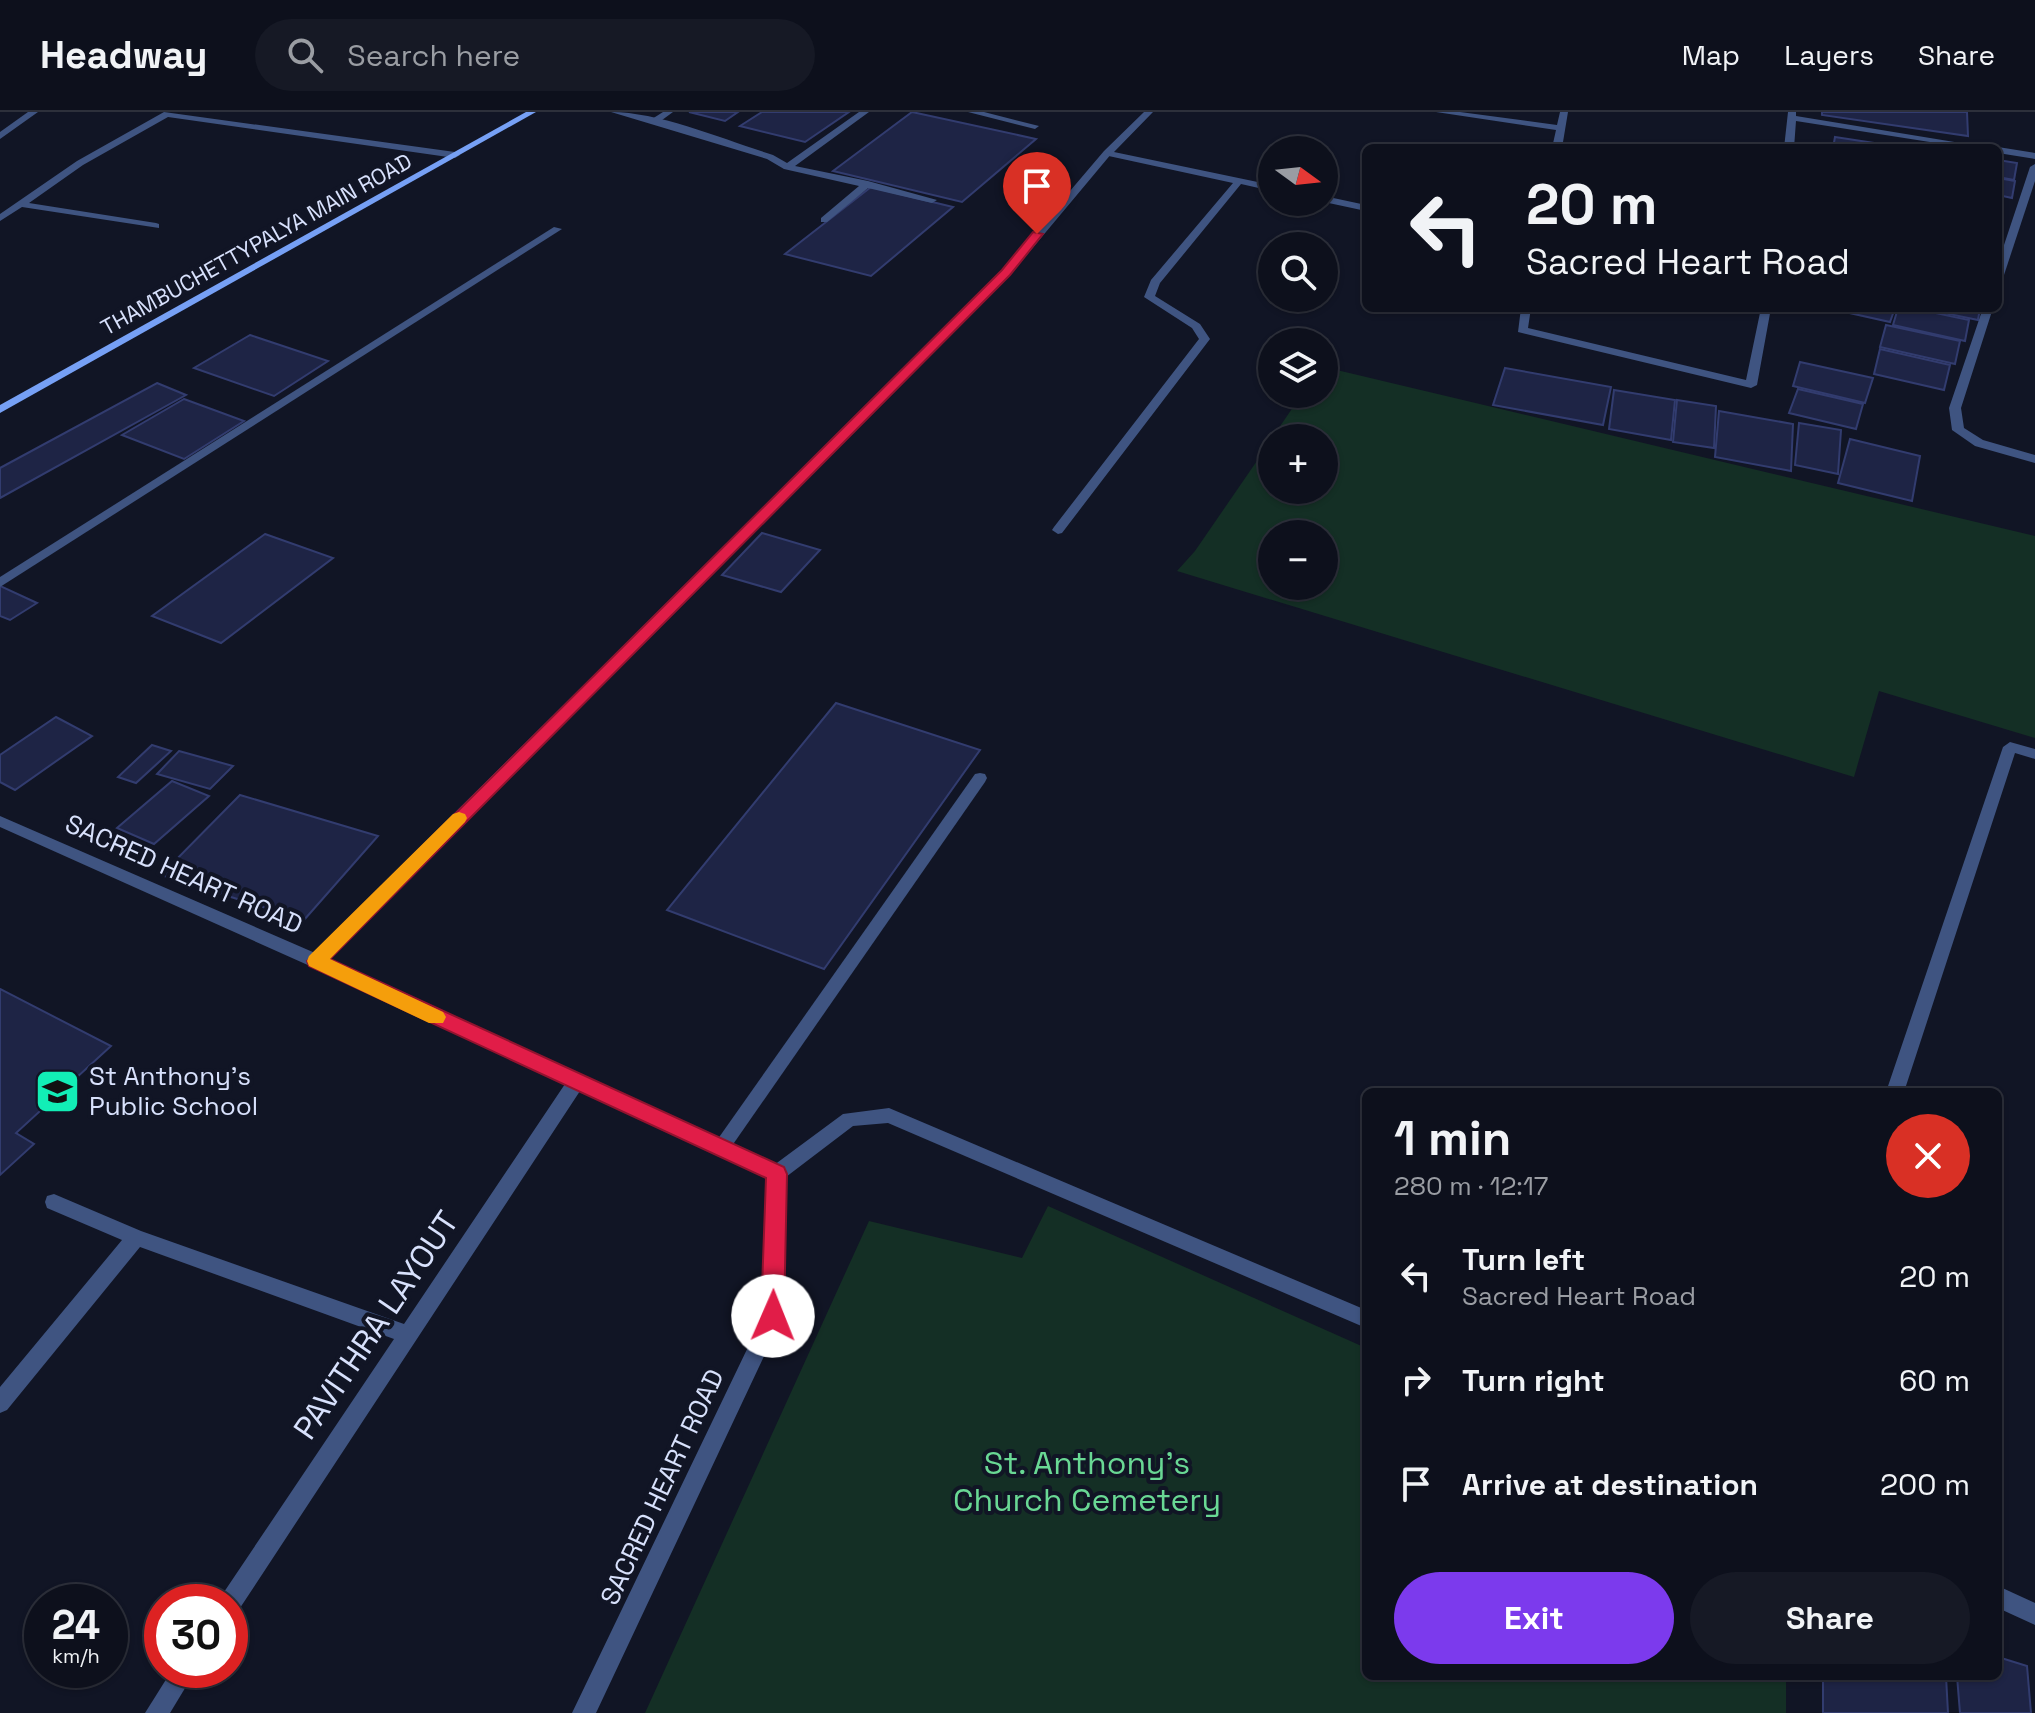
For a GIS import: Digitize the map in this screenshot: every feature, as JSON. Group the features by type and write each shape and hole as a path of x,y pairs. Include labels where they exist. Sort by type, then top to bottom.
{"main road":[{"name":"THAMBUCHETTYPALYA MAIN ROAD","path":"0,410 532,112"}],"street":[{"path":"0,136 34,112"},
{"path":"615,112 655,121 770,157 787,167 932,200"},
{"path":"655,121 669,112"},
{"path":"787,167 865,112"},
{"path":"972,112 1035,126"},
{"path":"316,961 1006,273 1107,153 1149,112"},
{"path":"1440,112 1561,128"},
{"path":"1558,144 1564,112"},
{"path":"0,218 80,163 169,113 455,155"},
{"path":"1789,144 1792,115 1962,144"},
{"path":"2002,151 2035,156"},
{"path":"1107,153 1258,185"},
{"path":"2002,266 2035,167"},
{"path":"1058,530 1205,339 1196,326 1149,297 1155,282 1239,181"},
{"path":"824,220 868,184"},
{"path":"1338,202 1362,207"},
{"path":"20,204 156,226"},
{"path":"0,583 557,229"},
{"path":"1525,312 1522,330 1751,385 1765,312"},
{"path":"1987,312 1955,408 1958,430 1979,443 2035,459"},
{"path":"1896,1088 2010,747 2035,754"},
{"path":"721,1148 980,778"},
{"name":"SACRED HEART ROAD","path":"0,821 316,961 776,1174 773,1316 584,1713"},
{"name":"PAVITHRA LAYOUT","path":"243,1584 576,1082"},
{"path":"776,1174 849,1119 889,1115 1362,1317"},
{"path":"54,1202 136,1237 408,1335"},
{"path":"0,1403 136,1237"},
{"path":"2002,1599 2035,1614"},
{"path":"157,1713 173,1688"}],"green space":[{"path":"1338,370 2035,536 2035,738 1879,691 1854,777 1272,600 1338,600 1338,520 1258,520 1258,596 1177,571 1195,551 1258,459 1258,504 1338,504 1338,424 1282,424 1292,408 1338,408"},
{"name":"St. Anthony's Church Cemetery","path":"1048,1206 1362,1346 1362,1680 1786,1680 1786,1713 645,1713 869,1221 1022,1258"}],"building":[{"path":"689,112 738,112 725,121"},
{"path":"762,112 849,112 805,142 740,126"},
{"path":"912,112 1036,139 962,202 833,171"},
{"path":"1822,112 1967,112 1968,136 1822,115"},
{"path":"1835,137 1881,144 1834,144"},
{"path":"2002,161 2017,163 2014,180 2002,178"},
{"path":"2002,179 2015,181 2012,198 2002,196"},
{"path":"871,187 953,207 871,276 785,254"},
{"path":"1845,312 1894,312 1890,322"},
{"path":"1897,312 1931,312 1969,320 1965,341 1893,325"},
{"path":"1939,312 1979,312 1978,320"},
{"path":"1886,325 1960,341 1955,364 1880,347"},
{"path":"250,335 328,361 274,396 194,368"},
{"path":"1880,349 1950,365 1944,390 1874,374"},
{"path":"1800,362 1873,378 1865,403 1793,386"},
{"path":"1505,368 1611,387 1603,425 1493,405"},
{"path":"157,383 186,395 0,498 0,468"},
{"path":"1798,389 1863,404 1856,429 1789,413"},
{"path":"1614,390 1675,400 1671,440 1609,429"},
{"path":"184,399 244,421 184,459 122,435"},
{"path":"1677,400 1716,406 1714,448 1673,442"},
{"path":"1719,411 1793,424 1791,471 1715,457"},
{"path":"1799,423 1841,430 1838,474 1795,465"},
{"path":"1850,439 1920,456 1912,501 1838,483"},
{"path":"762,533 820,550 781,592 722,575"},
{"path":"265,534 333,558 221,643 152,616"},
{"path":"0,586 37,603 10,620 0,616"},
{"path":"836,703 980,750 824,969 667,910"},
{"path":"56,717 92,736 15,790 0,782 0,755"},
{"path":"152,745 171,751 136,783 118,777"},
{"path":"179,751 233,766 210,789 157,774"},
{"path":"172,781 209,796 154,844 117,828"},
{"path":"240,795 378,836 304,920 161,875"},
{"path":"0,989 111,1046 16,1133 34,1144 0,1175"},
{"path":"2002,1658 2027,1666 2031,1713 1960,1713 1957,1680 2002,1680"},
{"path":"1823,1680 1946,1680 1948,1713 1823,1713"}],"slow traffic":[{"path":"436,1017 316,961 459,818"}],"place":[{"name":"St Anthony's Public School","path":"58,1091"}],"route":[{"path":"773,1316 776,1174 316,961 1006,273 1037,234"}]}
